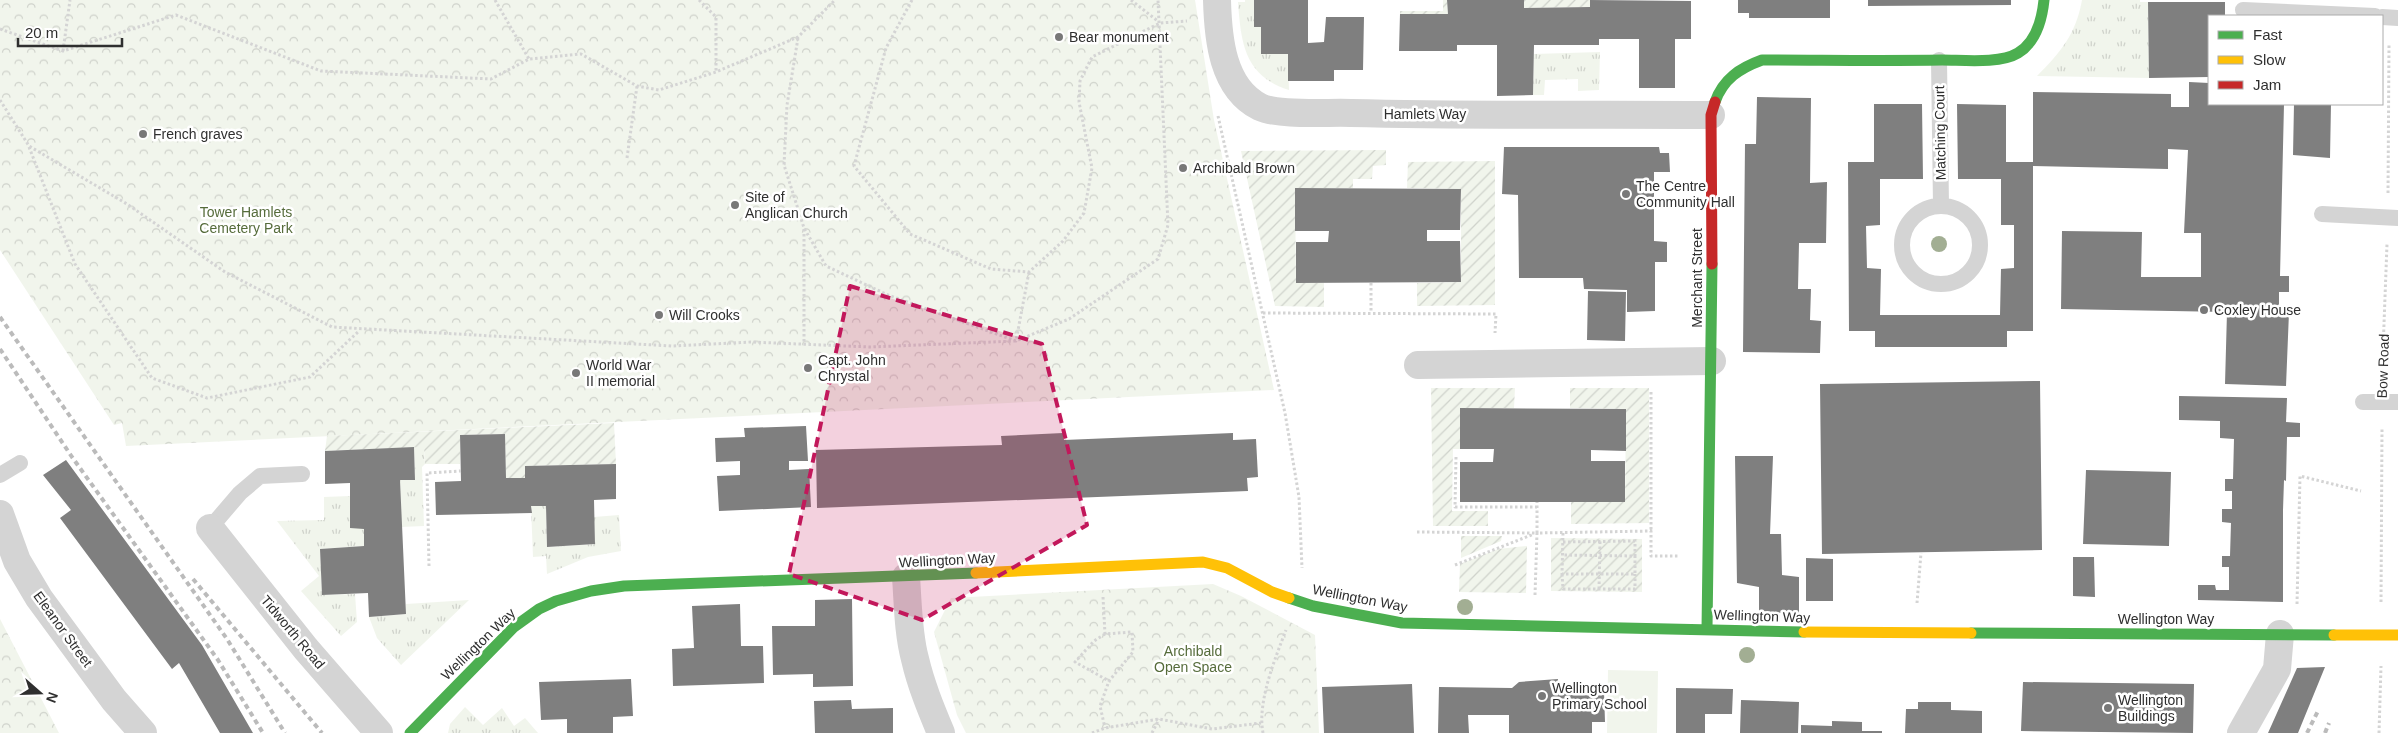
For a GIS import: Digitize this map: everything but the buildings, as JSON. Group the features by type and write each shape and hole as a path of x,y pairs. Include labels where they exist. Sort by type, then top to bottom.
{"street":[{"name":"Hamlets Way","path":"1217,0 1226,66 1240,93 1261,107 1280,111 1381,114 1712,115"},
{"name":"Merchant Street","path":"1707,629 1712,361 1712,115 1714,99 1728,79 1749,64 1762,60 1939,60 1984,59 2016,55 2030,43 2039,26 2044,0"},
{"path":"1418,365 1712,361"},
{"name":"Eleanor Street","path":"0,514 17,561 39,598 114,700 143,733"},
{"name":"Tidworth Road","path":"210,528 306,649 379,733"},
{"name":"Wellington Way","path":"410,733 514,627 539,609 556,601 591,591 624,586 906,577 1203,562 1227,568 1272,592 1313,606 1390,621 1914,634 2398,635"},
{"path":"906,577 908,613 914,657 925,693 941,733"},
{"path":"2241,733 2277,669 2288,634"}],"lane":[{"path":"2243,10 2345,15"},
{"name":"Matching Court","path":"1939,60 1941,206"},
{"path":"1941,206 1954,208 1965,214 1974,223 1979,235 1980,248 1977,260 1970,271 1960,280 1948,284 1935,284 1917,276 1905,262 1902,249 1903,236 1908,224 1917,214 1928,208 1941,206"},
{"path":"2322,214 2393,218"},
{"path":"2363,402 2390,402"},
{"path":"0,475 20,463"},
{"path":"210,528 240,493 260,476 302,474"}],"path":[{"path":"63,51 70,0"},
{"path":"495,0 529,59"},
{"path":"699,0 716,17 716,72"},
{"path":"0,28 63,51 176,15 321,71 491,79 529,59 581,54 637,86 659,90 716,72 798,37 835,0"},
{"path":"912,0 886,48 854,166 910,234 991,269 1028,272"},
{"path":"1131,0 1160,23"},
{"path":"29,146 127,204 225,272 332,328 672,346 750,342 870,347 1016,341 1069,319 1158,259 1168,225 1158,0"},
{"name":"Bow Road","path":"2379,733 2390,402 2393,218 2386,17"},
{"path":"1016,341 1028,272 1063,241 1084,212 1092,168 1079,102 1080,81 1092,57 1160,23"},
{"path":"798,37 787,105 784,165 804,228 826,266 888,295 1016,341"},
{"path":"627,158 637,86"},
{"path":"0,100 29,146 75,264 152,378 207,398 310,377 359,330"},
{"path":"1216,108 1284,413 1299,497 1302,574"},
{"path":"804,228 804,344"},
{"path":"1371,283 1371,313"},
{"path":"1263,313 1496,314 1494,364"},
{"path":"1651,362 1651,556 1709,556"},
{"path":"1456,457 1455,507 1537,507"},
{"path":"429,566 427,473 461,471"},
{"path":"2288,634 2300,476 2361,491"},
{"path":"1535,624 1537,502"},
{"path":"1417,532 1563,533 1652,531"},
{"path":"1455,565 1537,533"},
{"path":"1563,533 1562,588 1635,589 1635,541 1563,542"},
{"path":"1599,589 1600,541"},
{"path":"1914,634 1921,552"},
{"path":"1563,555 1635,556"},
{"path":"1562,574 1635,574"},
{"path":"1103,590 1106,634"},
{"path":"1263,733 1261,723 1264,698 1289,622"},
{"path":"1105,728 1100,706 1109,682 1133,652 1132,632 1106,634 1094,641 1076,662 1109,682"},
{"path":"1092,733 1105,728 1159,719 1212,730 1261,723"},
{"path":"1152,733 1159,719"}],"highlighted area":[{"path":"850,286 1042,344 1087,525 922,620 789,574"}],"green space":[{"name":"Tower Hamlets Cemetery Park","path":"0,0 1195,0 1214,120 1274,390 126,446 122,423 114,425 0,250"},
{"path":"1245,0 1254,0 1254,27 1261,27 1261,54 1288,54 1289,90 1274,84 1263,76 1254,67 1248,56 1241,32 1238,2 1245,2"},
{"path":"1443,0 1447,0 1448,14 1400,14 1400,11 1443,11"},
{"path":"1524,0 1590,0 1590,7 1524,8"},
{"path":"2082,0 2140,0 2140,2 2148,2 2149,78 2037,76 2066,42 2076,23"},
{"path":"1600,52 1599,90 1578,91 1578,79 1545,80 1544,95 1533,95 1534,54"},
{"path":"1386,150 1386,165 1373,166 1372,179 1353,179 1353,188 1295,188 1296,283 1324,283 1324,307 1275,306 1241,151"},
{"path":"1495,161 1495,305 1417,306 1417,283 1461,282 1461,189 1407,188 1408,162"},
{"path":"1431,388 1515,388 1514,408 1460,408 1460,449 1453,449 1452,511 1488,511 1488,526 1433,526"},
{"path":"1570,388 1649,388 1649,523 1571,524 1571,502 1625,502 1626,409 1570,408"},
{"path":"614,423 616,464 526,466 525,478 506,478 505,434 460,435 460,464 425,464 424,447 325,451 327,436"},
{"path":"414,447 424,447 425,464 422,467 424,526 401,527 400,480 415,480"},
{"path":"350,496 364,529 364,546 320,549 322,595 355,594 357,622 341,636 301,591 319,576 277,521 324,520 324,497"},
{"path":"531,506 546,506 547,547 595,544 594,517 619,515 621,551 588,557 547,574 546,556 533,557"},
{"path":"1461,536 1502,536 1501,541 1461,558"},
{"path":"1551,538 1642,539 1642,592 1551,591"},
{"path":"1527,546 1526,593 1459,592 1460,564 1498,549"},
{"name":"Archibald Open Space","path":"1213,584 1241,596 1315,635 1319,733 966,733 957,715 934,632 951,598"},
{"path":"469,600 401,665 377,638 369,617 406,614 406,604"},
{"path":"0,619 59,733 0,733"},
{"path":"1608,670 1658,671 1657,733 1607,733"},
{"path":"465,707 483,725 502,708 514,726 525,718 538,733 448,733 450,724"}],"railway":[{"path":"0,317 227,639 285,733"},
{"path":"0,349 72,457 218,660 263,733"},
{"path":"193,579 322,733"},
{"path":"2307,733 2318,711"},
{"path":"2325,733 2329,723"}],"traffic: fast":[{"path":"1715,102 1718,94 1733,75 1762,60 1981,61 2001,59 2018,53 2034,37 2040,23 2044,0"},
{"path":"1707,629 1712,264"},
{"path":"410,733 514,627 539,609 556,601 591,591 624,586 976,573"},
{"path":"1289,598 1313,606 1402,623 1804,632"},
{"path":"1971,633 2334,635"}],"traffic: slow":[{"path":"976,573 1203,562 1227,568 1272,592 1289,598"},
{"path":"1804,632 1971,633"},
{"path":"2334,635 2398,635"}],"traffic: jam":[{"path":"1712,264 1711,115 1715,102"}],"place":[{"name":"Bear monument","path":"1059,37"},
{"name":"French graves","path":"143,134"},
{"name":"Archibald Brown","path":"1183,168"},
{"name":"The Centre Community Hall","path":"1626,194"},
{"name":"Site of Anglican Church","path":"735,205"},
{"name":"Coxley House","path":"2204,310"},
{"name":"Will Crooks","path":"659,315"},
{"name":"Capt. John Chrystal","path":"808,368"},
{"name":"World War II memorial","path":"576,373"},
{"name":"Wellington Primary School","path":"1542,696"},
{"name":"Wellington Buildings","path":"2108,708"}]}
